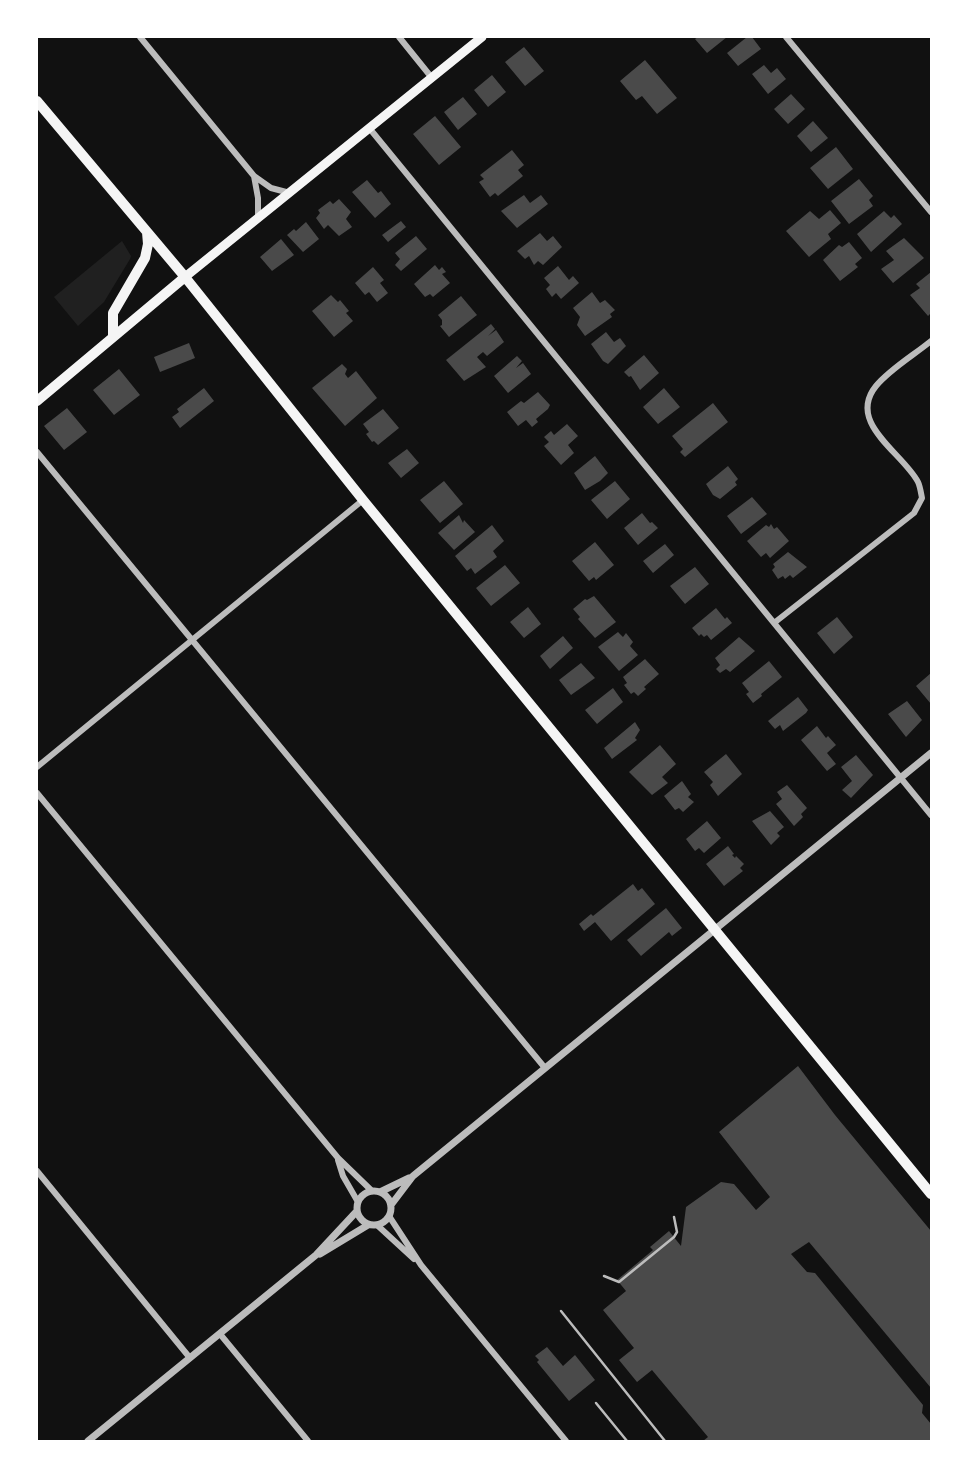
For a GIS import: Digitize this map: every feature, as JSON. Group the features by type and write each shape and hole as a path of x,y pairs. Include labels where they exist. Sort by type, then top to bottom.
{"main road":[{"path":"37,401 113,335 482,37"},
{"path":"37,101 185,277 363,500 931,1194"},
{"path":"113,335 113,313 145,258 147,231"}],"street":[{"path":"140,37 254,176 271,188 290,193"},
{"path":"399,37 432,78"},
{"path":"786,37 931,212"},
{"path":"370,129 931,815"},
{"path":"254,176 258,217"},
{"path":"774,623 914,513 922,498 918,481 872,426 868,408 870,395 878,384 931,341"},
{"path":"37,452 545,1068"},
{"path":"37,767 363,500"},
{"path":"566,1441 421,1265 389,1216 391,1205 413,1176 931,752"},
{"path":"37,793 338,1158 376,1192 385,1195 391,1205"},
{"path":"338,1158 343,1176 358,1202"},
{"path":"37,1171 190,1358"},
{"path":"413,1176 364,1195 358,1202 357,1211 361,1219 373,1225 421,1265"},
{"path":"88,1441 316,1255 357,1211"},
{"path":"316,1255 389,1216"},
{"path":"220,1334 308,1441"}],"lane":[{"path":"604,1276 619,1282 674,1237 677,1231 674,1217"},
{"path":"561,1311 665,1441"},
{"path":"596,1403 627,1441"}],"shaded area":[{"path":"122,241 131,256 130,259 104,302 78,326 54,297"}],"building":[{"path":"727,37 707,53 695,39"},
{"path":"747,37 752,37 761,49 738,66 727,53"},
{"path":"524,47 544,71 525,86 505,62"},
{"path":"645,60 677,98 657,114 642,96 636,100 620,81"},
{"path":"764,65 771,73 777,68 786,79 768,94 752,74"},
{"path":"492,75 506,92 488,107 474,90"},
{"path":"791,94 805,109 788,124 774,109"},
{"path":"463,97 477,114 458,130 444,112"},
{"path":"435,116 461,147 439,165 413,134"},
{"path":"813,121 828,138 811,152 797,136"},
{"path":"836,147 853,169 828,189 810,168"},
{"path":"512,150 524,165 518,170 523,176 498,196 495,193 490,197 479,182 484,179 480,175"},
{"path":"859,179 873,196 869,200 873,206 849,224 831,201"},
{"path":"367,180 378,193 381,191 391,204 375,218 352,192"},
{"path":"524,195 530,203 541,195 548,204 517,228 501,211"},
{"path":"339,199 351,212 346,219 352,227 339,236 328,225 324,229 316,218 320,213 318,210 330,201 333,204"},
{"path":"830,210 841,223 828,234 831,239 809,257 786,231 810,211 819,219"},
{"path":"884,211 891,218 894,215 902,224 871,252 857,234"},
{"path":"401,221 406,227 388,242 382,235"},
{"path":"306,222 319,239 303,252 287,235"},
{"path":"540,233 547,241 553,236 562,247 543,265 538,261 534,265 529,256 525,259 517,251"},
{"path":"416,236 427,249 401,271 395,265 400,259 395,253"},
{"path":"904,238 924,258 893,283 881,269 894,260 886,251"},
{"path":"281,239 294,255 272,271 260,257"},
{"path":"849,242 862,258 855,264 858,267 840,281 823,260 839,245 842,247"},
{"path":"435,265 439,270 442,267 446,272 442,274 450,283 433,297 430,294 425,297 414,284"},
{"path":"558,266 569,280 573,276 579,283 561,299 556,293 552,297 546,289 550,285 544,278"},
{"path":"373,267 384,280 380,283 388,293 377,302 369,292 365,295 355,283"},
{"path":"931,272 931,313 928,316 910,295 920,288 916,284"},
{"path":"592,292 600,303 605,300 615,310 610,314 612,317 585,336 577,325 580,317 573,308"},
{"path":"331,295 338,302 340,300 353,321 334,337 312,311"},
{"path":"461,296 477,315 449,337 440,326 442,320 438,315"},
{"path":"491,324 495,329 488,336 496,330 504,342 487,356 483,352 477,357 486,367 464,381 446,360"},
{"path":"606,332 614,342 620,338 626,346 608,364 591,344"},
{"path":"189,343 195,358 160,372 154,357"},
{"path":"644,355 659,373 640,390 631,376 624,372"},
{"path":"517,356 522,361 516,368 523,363 531,374 508,393 494,376"},
{"path":"342,364 347,369 345,374 348,378 356,371 377,398 345,426 312,388"},
{"path":"119,369 140,395 114,415 93,390"},
{"path":"204,388 214,401 180,428 172,417 179,412 177,409"},
{"path":"664,388 680,407 658,424 643,407"},
{"path":"538,392 550,405 548,409 536,419 538,422 532,427 526,420 518,426 507,412"},
{"path":"713,403 728,422 685,457 680,452 683,449 672,436"},
{"path":"67,408 87,432 64,450 44,426"},
{"path":"383,409 399,428 378,445 366,434 369,432 363,424"},
{"path":"567,424 578,436 568,445 574,453 561,465 544,446 549,442 544,437 551,431 554,435"},
{"path":"407,449 419,463 401,478 388,463"},
{"path":"595,456 608,473 585,490 574,473"},
{"path":"728,466 738,479 735,482 737,485 720,499 713,495 706,484"},
{"path":"444,481 463,504 440,523 420,500"},
{"path":"615,481 630,499 607,519 591,500"},
{"path":"752,497 767,514 741,534 727,516"},
{"path":"642,513 658,528 638,545 624,528"},
{"path":"459,515 463,523 464,520 475,532 454,550 438,533"},
{"path":"771,524 789,541 770,558 766,553 761,557 747,541"},
{"path":"492,525 504,541 493,551 497,557 475,574 471,568 467,571 455,556"},
{"path":"595,542 614,565 596,580 594,577 589,581 572,561"},
{"path":"665,544 674,555 653,573 643,561"},
{"path":"788,552 807,567 793,578 790,575 785,579 783,576 778,579 772,570 775,567 773,564"},
{"path":"505,565 520,583 491,606 476,588"},
{"path":"695,567 709,584 685,604 670,586"},
{"path":"594,596 616,622 595,638 573,609 585,599"},
{"path":"528,607 541,624 524,638 510,622"},
{"path":"716,608 732,623 711,640 707,635 699,636 692,628"},
{"path":"837,617 853,637 834,654 817,633"},
{"path":"618,632 623,637 626,633 633,642 630,646 638,655 619,671 598,647"},
{"path":"563,636 573,648 550,669 540,656"},
{"path":"739,637 755,651 730,672 726,669 720,673 716,669 720,665 715,658"},
{"path":"645,659 659,674 638,696 634,692 631,694 624,685 627,683 623,677"},
{"path":"769,661 782,677 753,703 742,683"},
{"path":"581,663 595,678 571,695 559,680"},
{"path":"931,673 931,704 916,686"},
{"path":"613,688 623,702 597,724 585,710"},
{"path":"798,697 808,710 806,713 783,731 780,725 775,729 768,721"},
{"path":"907,701 922,720 906,737 888,714"},
{"path":"635,722 640,730 635,738 637,740 612,759 604,748"},
{"path":"817,726 826,738 828,736 836,745 827,753 836,764 827,771 801,740"},
{"path":"660,745 676,764 662,777 668,783 652,795 629,772"},
{"path":"726,754 742,774 718,796 710,785 713,782 704,772"},
{"path":"856,755 873,775 851,798 842,790 852,781 841,767"},
{"path":"682,781 691,794 688,797 694,802 683,812 679,808 675,810 664,796"},
{"path":"787,785 807,808 794,826 776,804 782,799 777,792"},
{"path":"770,811 784,827 777,833 780,836 771,845 752,821"},
{"path":"707,821 721,838 704,853 699,848 695,851 686,839"},
{"path":"728,846 734,854 732,855 744,864 740,868 743,871 724,886 706,864"},
{"path":"633,884 638,891 642,888 655,904 611,941 595,922 584,931 579,924"},
{"path":"666,908 682,928 672,936 669,932 641,956 627,940"},
{"path":"798,1066 931,1231 931,1388 809,1242 791,1254 807,1272 815,1273 923,1405 922,1413 931,1424 931,1441 703,1441 708,1437 652,1370 637,1382 619,1360 634,1348 603,1310 626,1291 617,1280 653,1250 650,1247 669,1231 681,1246 686,1207 721,1182 734,1184 756,1210 770,1197 719,1132"},
{"path":"547,1347 563,1366 575,1355 595,1380 569,1401 537,1362 539,1360 535,1356"}]}
